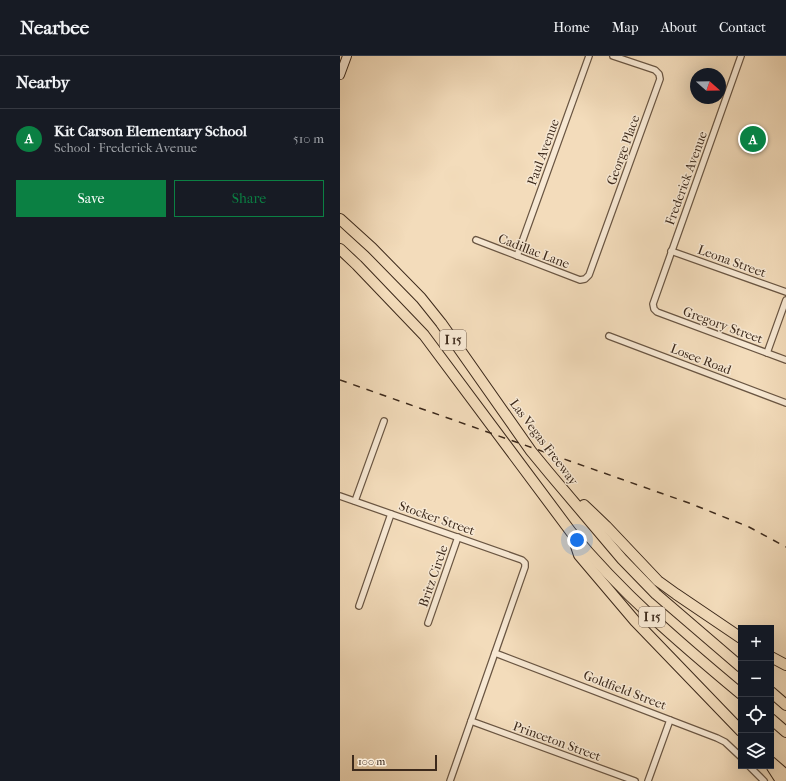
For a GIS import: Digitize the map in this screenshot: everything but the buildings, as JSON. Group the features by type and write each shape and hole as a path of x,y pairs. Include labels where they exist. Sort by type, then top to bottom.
{"highway":[{"name":"Las Vegas Freeway","path":"340,219 393,269 421,298 442,323 550,474 622,559 656,594 738,664"},
{"name":"I 15","path":"340,249 424,335 571,532 596,562 640,606 684,646 738,691"},
{"path":"550,474 606,526 658,581 738,636"},
{"path":"571,532 579,555 634,621 738,728"},
{"path":"774,659 786,665"},
{"path":"774,695 786,705"},
{"path":"774,722 786,732"},
{"path":"774,765 786,775"},
{"path":"774,769 781,781"}],"main road":[{"path":"340,75 347,56"}],"street":[{"name":"Paul Avenue","path":"517,256 589,56"},
{"name":"George Place","path":"585,279 589,275 660,79 659,74 655,70 613,56"},
{"name":"Frederick Avenue","path":"654,309 653,304 671,251 741,56"},
{"name":"Cadillac Lane","path":"476,240 580,280 585,279"},
{"name":"Leona Street","path":"671,251 786,292"},
{"path":"767,353 786,300"},
{"name":"Gregory Street","path":"654,309 657,312 786,360"},
{"name":"Losee Road","path":"608,336 786,402"},
{"path":"355,501 384,421"},
{"name":"Stocker Street","path":"340,496 522,560 525,563 526,567 495,653"},
{"path":"359,606 391,514"},
{"name":"Britz Circle","path":"428,623 458,537"},
{"path":"450,781 495,653"},
{"name":"Goldfield Street","path":"495,653 717,738 725,742 738,754"},
{"path":"648,781 670,720"},
{"name":"Princeton Street","path":"471,721 634,781"},
{"path":"753,769 764,781"}],"railway":[{"path":"340,380 689,503 749,527 786,547"}],"place":[{"name":"Kit Carson Elementary School","path":"753,139"}]}
